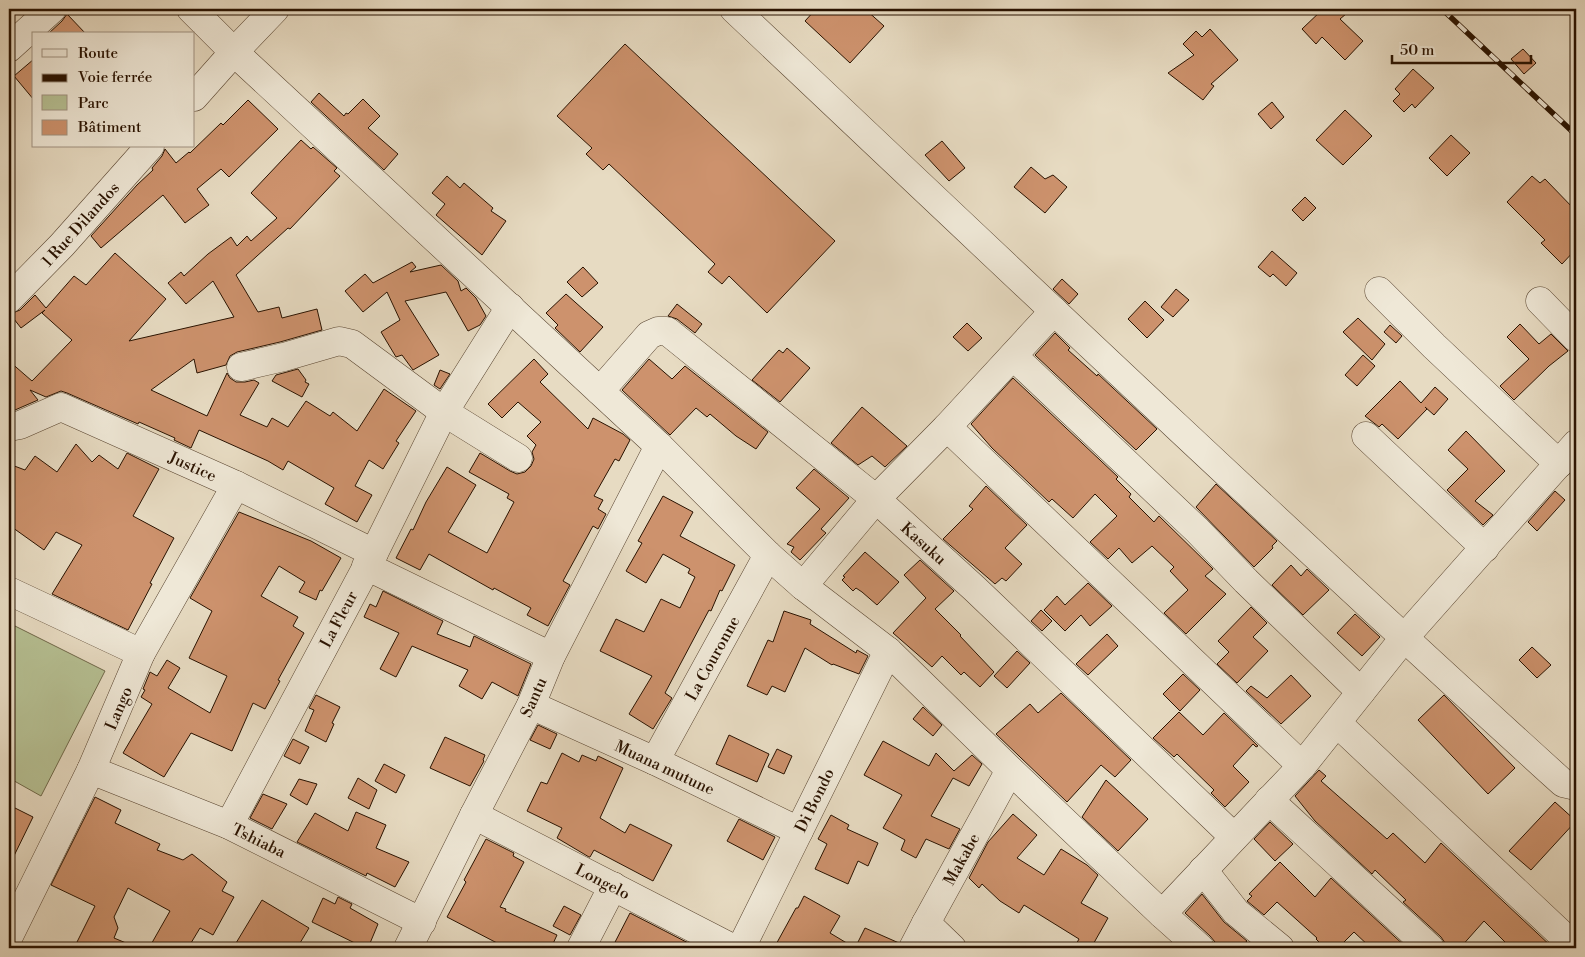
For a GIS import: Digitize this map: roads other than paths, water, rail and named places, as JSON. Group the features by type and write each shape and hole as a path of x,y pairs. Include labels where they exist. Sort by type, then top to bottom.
{"street":[{"path":"9,48 52,9"},
{"path":"191,9 234,52 659,446 768,555 803,586 888,652 1162,914 1191,945"},
{"path":"195,96 275,9"},
{"path":"734,9 1404,638 1563,783 1576,786"},
{"name":"1 Rue Dilandos","path":"9,299 62,245 148,148"},
{"path":"1162,914 1302,766 1404,638 1568,454 1434,346 1379,291"},
{"path":"1540,301 1576,338"},
{"name":"La Fleur","path":"230,825 370,560 444,412 510,307"},
{"path":"803,586 876,499 1054,311"},
{"name":"Kasuku","path":"600,391 649,335 658,331 667,331 876,499 975,589 1234,836"},
{"path":"241,367 339,341 346,342 352,344 444,412 518,458"},
{"path":"1012,356 1190,524 1361,692"},
{"name":"Justice","path":"9,428 61,407 236,485 370,560 551,656"},
{"path":"946,427 1302,766"},
{"path":"1366,436 1485,548"},
{"name":"Santu","path":"408,948 531,705 551,656 659,446"},
{"name":"Lango","path":"9,936 91,770 141,653 236,485"},
{"name":"La Couronne","path":"655,761 768,555"},
{"path":"9,591 141,653"},
{"name":"Di Bondo","path":"741,948 888,652"},
{"name":"Muana mutune","path":"531,705 655,761 799,831"},
{"path":"1337,723 1576,948"},
{"name":"Tshiaba","path":"91,770 230,825 422,922"},
{"name":"Makabe","path":"913,948 1010,770"},
{"path":"1269,800 1430,948"},
{"name":"Longelo","path":"474,815 732,948"},
{"path":"1203,870 1236,912 1280,948"},
{"path":"581,948 613,886"},
{"path":"926,923 952,948"}],"railway":[{"path":"1442,9 1576,135"}]}
